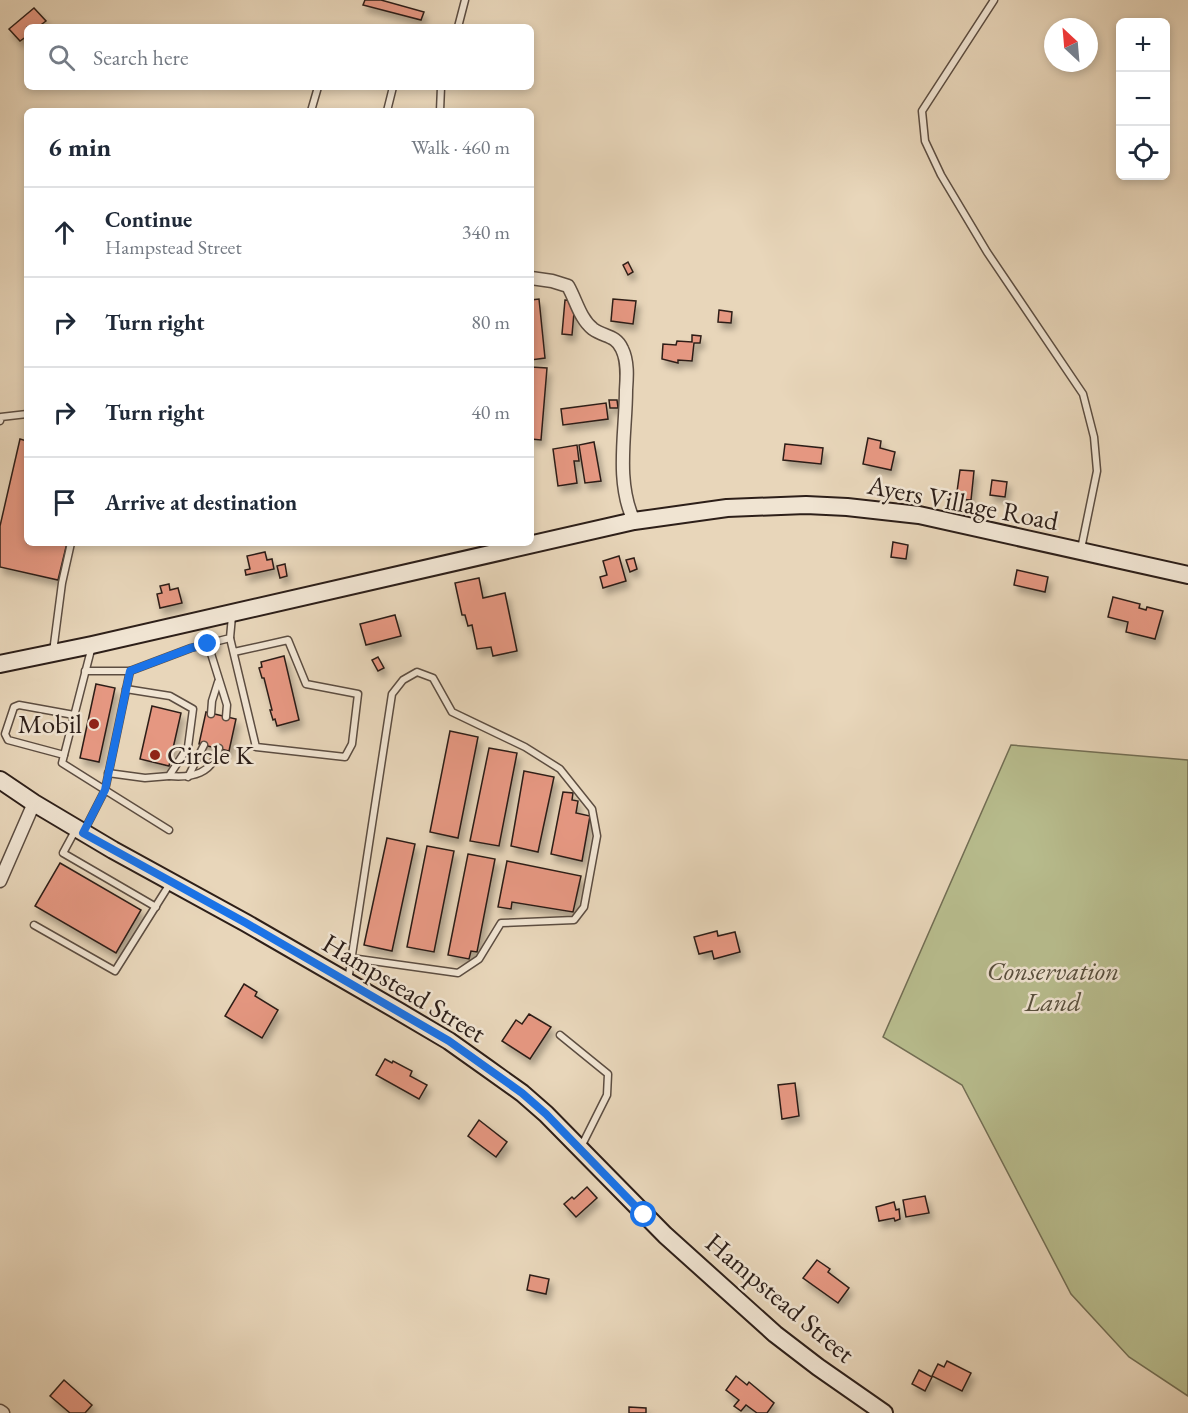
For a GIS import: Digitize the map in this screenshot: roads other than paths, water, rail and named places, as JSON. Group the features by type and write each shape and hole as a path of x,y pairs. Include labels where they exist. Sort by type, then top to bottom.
{"main road":[{"name":"Ayers Village Road","path":"534,542 634,521 728,508 806,505 847,507 919,516 1188,575"},
{"name":"Ayers Village Road","path":"0,664 233,613 518,546"},
{"name":"Hampstead Street","path":"0,780 80,831 348,981 449,1041 478,1061 522,1093 581,1148 664,1235 744,1306 818,1366 884,1413"}],"street":[{"path":"534,278 552,280 568,286 588,324 595,331 605,333 617,340 622,349 627,375 623,473 627,506 634,521"},
{"path":"0,881 34,803"}],"lane":[{"path":"459,24 465,0"},
{"path":"994,0 922,111 925,141 941,176 987,252 1083,394 1094,437 1097,471 1081,552"},
{"path":"312,108 317,90"},
{"path":"388,108 392,90"},
{"path":"440,108 441,90"},
{"path":"0,418 24,414"},
{"path":"53,653 62,583 70,546"},
{"path":"233,613 230,638 256,747 345,757 352,744 358,694 306,684 288,640 234,652"},
{"path":"85,671 130,671 191,648 230,638"},
{"path":"208,644 227,705 226,717"},
{"path":"92,645 62,763 169,830"},
{"path":"130,671 105,790 80,831 63,853 156,907"},
{"path":"348,981 351,958 392,694 403,680 417,672 433,678 452,712 525,747 560,768 592,809 597,836 584,907 574,920 501,923 479,960 458,973 351,958"},
{"path":"211,714 218,681"},
{"path":"126,689 170,696 193,709 188,747 169,776"},
{"path":"64,755 8,740 5,734 14,707 19,705 74,715"},
{"path":"188,778 204,745"},
{"path":"108,773 145,778 169,776 188,778 204,771 216,759 219,748"},
{"path":"34,925 115,971 172,882"},
{"path":"560,1035 608,1074 607,1095 581,1148"}],"place":[{"name":"Mobil","path":"94,724"},
{"name":"Circle K","path":"155,755"}],"park label":[{"name":"Conservation Land","path":"1053,986"}]}
